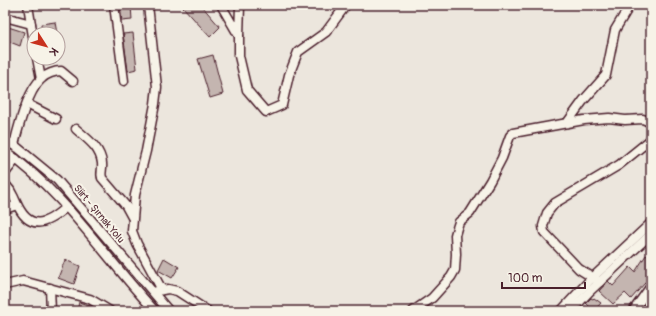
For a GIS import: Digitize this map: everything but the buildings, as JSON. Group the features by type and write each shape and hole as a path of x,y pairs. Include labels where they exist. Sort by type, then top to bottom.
{"street":[{"path":"5,17 31,24 28,5"},
{"path":"114,5 124,81"},
{"path":"148,5 156,87 155,104 146,151 134,194 132,231 137,244 162,290"},
{"path":"221,5 239,36"},
{"path":"240,5 239,56 247,90 266,112 282,105 289,75 298,52 326,32 346,5"},
{"path":"567,123 583,101 606,75 615,30 630,5"},
{"path":"39,66 41,79"},
{"path":"14,145 27,104 41,79 56,71 61,71 73,81"},
{"path":"27,104 56,119"},
{"path":"413,311 432,298 451,277 455,270 455,235 459,222 470,213 490,181 513,132 609,118 625,120 643,119 651,123"},
{"path":"76,129 94,144 102,162 102,178 126,206 132,218"},
{"path":"596,280 579,269 544,232 543,226 547,213 555,203 619,164 650,140 651,137"},
{"name":"Siirt - Şırnak Yolu","path":"5,140 14,145 57,180 169,311"},
{"name":"Siirt - Şırnak Yolu","path":"5,151 46,184 97,241 141,296 155,311"},
{"path":"5,173 16,159"},
{"path":"5,184 13,192 17,205 24,217 30,221 38,223 57,215 66,207"},
{"path":"5,209 17,205"},
{"path":"571,311 596,280 651,223"},
{"path":"561,311 651,234"},
{"path":"5,285 23,281 90,299 110,311"},
{"path":"633,311 651,286"},
{"path":"50,288 51,311"},
{"path":"141,296 168,289 177,291 208,311"}]}
